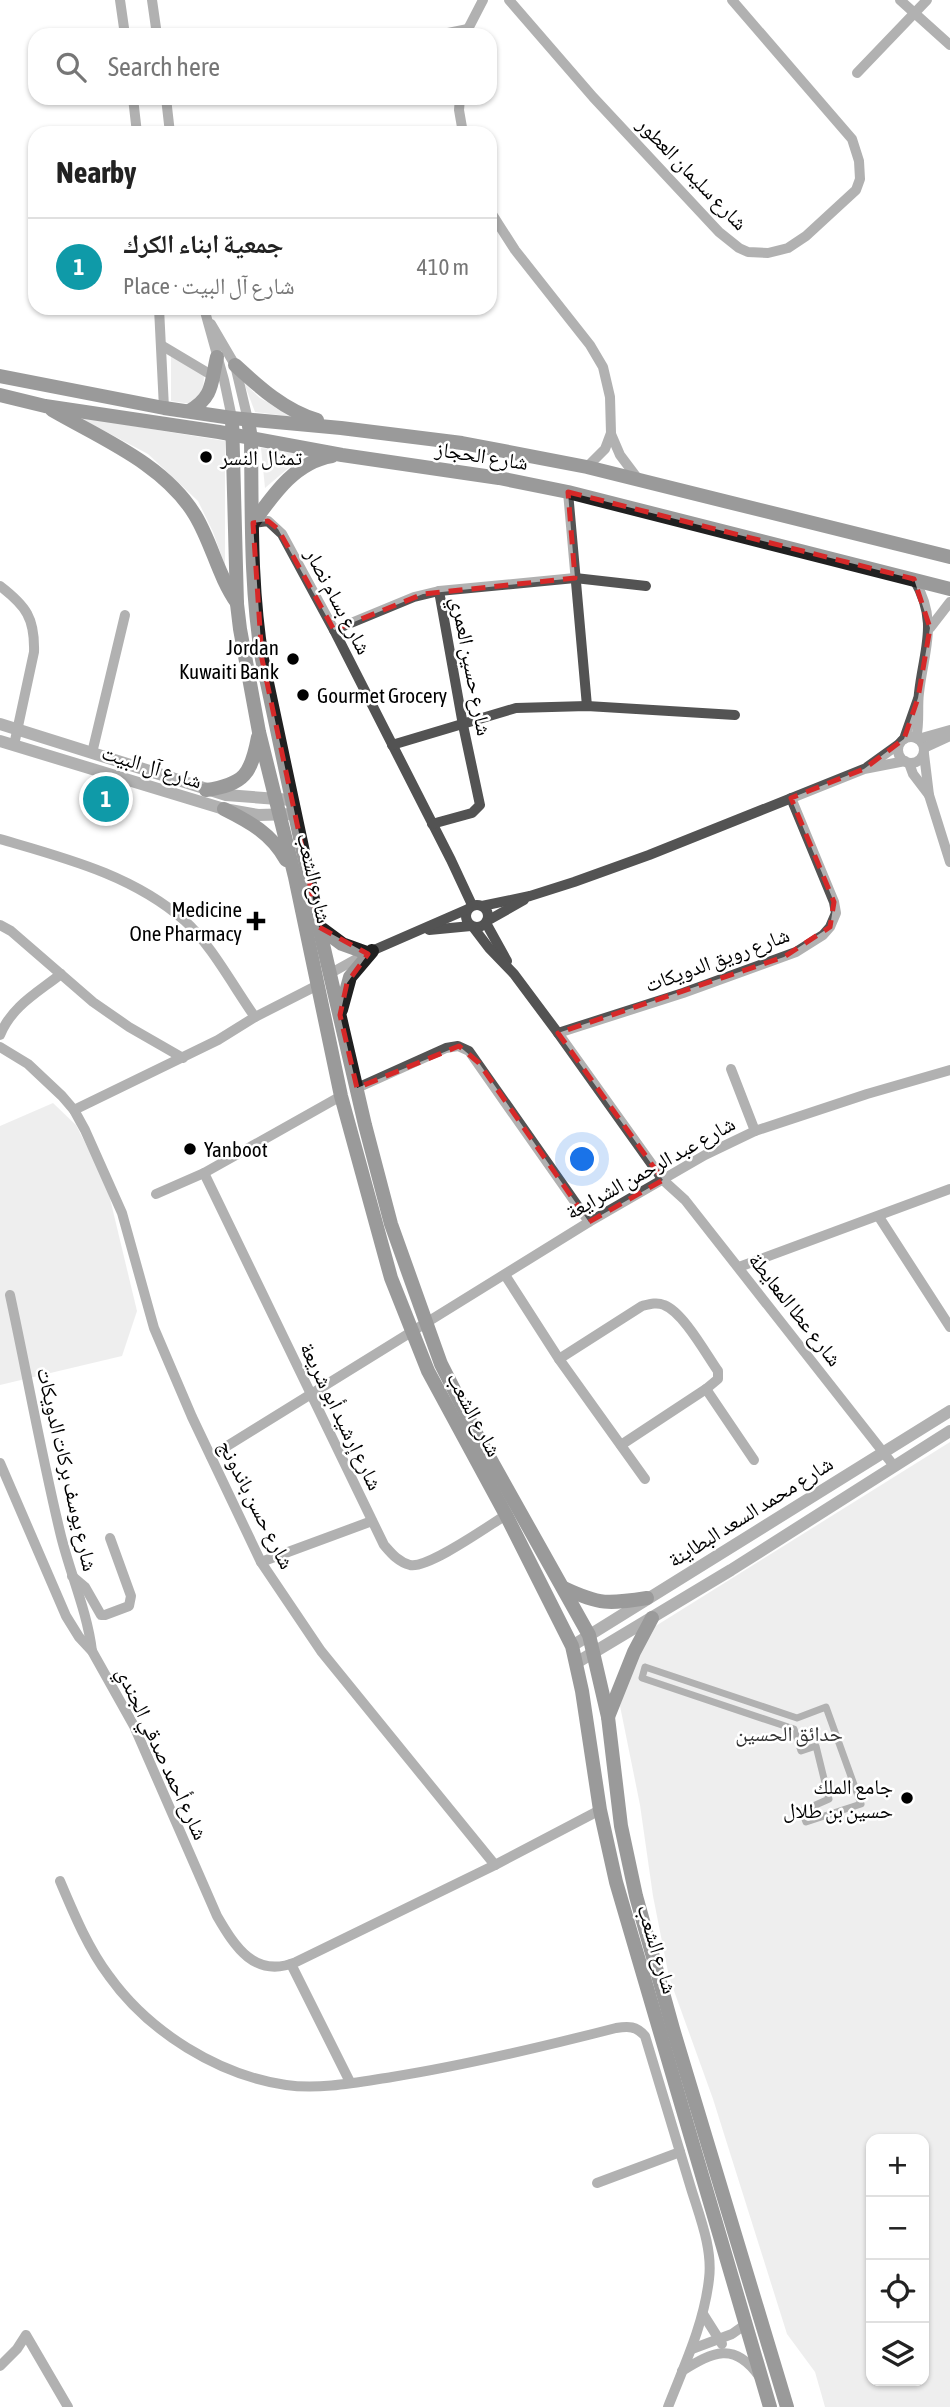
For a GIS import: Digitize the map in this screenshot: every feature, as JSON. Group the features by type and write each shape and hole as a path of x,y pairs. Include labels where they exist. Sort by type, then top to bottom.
{"main road":[{"path":"189,411 199,406 208,395 217,357"},
{"path":"235,365 259,387 300,415 341,428"},
{"name":"شارع الحجاز","path":"0,376 164,408 232,418 463,443 587,467 950,557"},
{"name":"شارع الحجاز","path":"0,395 45,406 499,478 568,492 950,589"},
{"path":"45,406 132,455 175,490 196,516 227,589 237,604"},
{"name":"شارع الشعب","path":"232,418 237,604 259,732 295,877 341,1096 391,1278 438,1391 506,1515 572,1646 600,1810 617,1882 729,2239 787,2407"},
{"name":"شارع الشعب","path":"248,420 251,439 253,575 257,627 319,927 391,1224 437,1356 464,1410 589,1635 608,1717 621,1826 631,1875 729,2239 746,2324 770,2407"},
{"path":"253,523 296,471 318,460 342,455"},
{"path":"206,790 229,785 244,777 254,761 259,732"},
{"path":"224,809 246,819 268,835 282,852 295,877"},
{"path":"319,927 336,941 370,952 351,976 340,1015"},
{"path":"564,1588 598,1603 609,1604 647,1598"},
{"path":"608,1717 634,1652 652,1618"}],"street":[{"path":"120,0 124,28"},
{"path":"152,0 156,28"},
{"path":"469,28 483,0"},
{"name":"شارع سليمان العطور","path":"509,0 593,97 719,232 748,253 768,253 788,248 806,236 856,190 861,170 852,139 732,0"},
{"path":"900,0 950,46"},
{"path":"857,73 927,0"},
{"path":"134,105 136,126"},
{"path":"167,105 169,126"},
{"path":"459,105 462,126"},
{"path":"497,222 515,250 598,357 607,378 611,433 620,455 638,479"},
{"path":"159,315 164,408"},
{"path":"206,315 225,380 232,418"},
{"path":"208,321 223,341 235,365 248,420"},
{"path":"161,345 213,376"},
{"path":"587,467 605,449 611,433"},
{"path":"568,492 587,706"},
{"name":"شارع بسام نصار","path":"253,523 268,522 278,529 334,630 474,907"},
{"path":"439,591 575,578 646,586"},
{"path":"914,579 923,597 930,628"},
{"path":"0,586 16,599 32,621 34,638 34,652 14,745"},
{"name":"شارع حسين العمري","path":"334,630 414,597 439,591 480,805 472,813 432,824"},
{"path":"929,795 907,762 898,754 918,698 930,628 937,615 950,602"},
{"path":"92,753 125,615"},
{"path":"918,698 921,745 929,795 950,862"},
{"path":"392,745 516,708 587,706 735,715"},
{"name":"شارع آل البيت","path":"0,724 206,790 277,808"},
{"path":"921,745 950,730"},
{"path":"863,769 902,741 921,745 950,736"},
{"name":"شارع آل البيت","path":"0,741 224,809 258,815 277,808 293,807"},
{"path":"331,974 370,952 474,907 530,896 649,855 863,769 919,760 921,745"},
{"name":"شارع رويق الدويكات","path":"558,1033 683,993 783,957 823,935 834,920 834,902 791,798"},
{"path":"0,839 72,860 113,876 164,905 187,922 201,939 255,1017"},
{"path":"422,931 479,927 530,896"},
{"path":"474,907 488,914 486,922 514,974"},
{"path":"474,907 466,918 514,974 663,1180"},
{"path":"0,925 11,931 93,1002 129,1027 183,1058"},
{"path":"0,1035 9,1016 22,1003 61,974"},
{"path":"74,1110 183,1058 316,986"},
{"path":"357,1088 446,1048 458,1046 469,1051 589,1222"},
{"name":"شارع حسن باندونج","path":"0,1047 28,1064 74,1110 95,1149 122,1213 154,1328 261,1562 321,1651 495,1865"},
{"path":"731,1069 755,1131"},
{"name":"شارع عبد الرحمن الشرايعة","path":"211,1456 589,1222 705,1155 755,1131 950,1070"},
{"path":"156,1194 204,1173 341,1096"},
{"name":"شارع إرشيد أبو شريعة","path":"204,1173 384,1545 397,1559 419,1565 436,1558 506,1515"},
{"name":"شارع عطا المعايطة","path":"663,1180 685,1199 894,1466"},
{"path":"739,1267 950,1189"},
{"path":"880,1217 950,1327"},
{"path":"505,1275 559,1359 645,1479"},
{"name":"شارع يوسف بركات الدويكات","path":"9,1295 57,1521 71,1576 88,1626 92,1651"},
{"path":"559,1359 642,1306 664,1304 682,1319 718,1371 718,1379 621,1445"},
{"path":"706,1389 754,1460"},
{"name":"شارع محمد السعد البطاينة","path":"572,1646 950,1411"},
{"name":"شارع محمد السعد البطاينة","path":"576,1663 595,1654 950,1431"},
{"name":"شارع أحمد صدقي الجندي","path":"0,1463 66,1616 92,1651 142,1744 217,1916 234,1944 247,1957 258,1964 273,1967 290,1964"},
{"path":"261,1562 372,1521"},
{"path":"71,1576 85,1587 101,1615 129,1606 131,1596 110,1538"},
{"path":"645,1667 797,1718 826,1707 861,1804 806,1822 802,1811 829,1799 816,1746 801,1751 794,1729 642,1678 645,1667"},
{"path":"350,2082 290,1964 495,1865 600,1810"},
{"path":"60,1881 76,1919 108,1976 125,1997 166,2032 213,2063 239,2074 289,2085 350,2082 461,2066 616,2028 635,2027 645,2036 701,2223 709,2261 703,2314 668,2407"},
{"path":"597,2183 680,2152"},
{"path":"703,2314 728,2353"},
{"path":"692,2349 742,2329 746,2324"},
{"path":"0,2366 17,2349 26,2335 68,2407"},
{"path":"682,2371 710,2355 728,2353 740,2356 763,2382"}],"highlighted area":[{"path":"568,492 914,579 930,628 918,698 904,739 864,769 791,798 834,902 830,927 784,957 558,1033 663,1180 589,1222 479,1063 459,1046 357,1088 340,1015 347,983 368,954 319,927 262,659 253,523 268,521 278,529 334,630 423,594 575,578"}],"green space":[{"path":"171,353 204,374 202,391 191,404 171,401"},
{"path":"244,383 260,398 294,417 255,412"},
{"path":"78,417 225,441 225,566 198,501 148,454"},
{"path":"261,448 306,453 265,488"},
{"path":"53,1103 76,1125 107,1186 137,1311 122,1356 0,1385 0,1126"},
{"name":"حدائق الحسين","path":"950,1442 950,2407 825,2407 815,2372 787,2334 713,2099 669,1977 620,1706 633,1665 654,1627"}],"place":[{"name":"تمثال النسر","path":"206,457"},
{"name":"Jordan Kuwaiti Bank","path":"293,659"},
{"name":"Gourmet Grocery","path":"303,695"},
{"name":"جمعية ابناء الكرك","path":"106,799"},
{"name":"Medicine One Pharmacy","path":"256,921"},
{"name":"Yanboot","path":"190,1149"},
{"name":"جامع الملك حسين بن طلال","path":"907,1798"}]}
